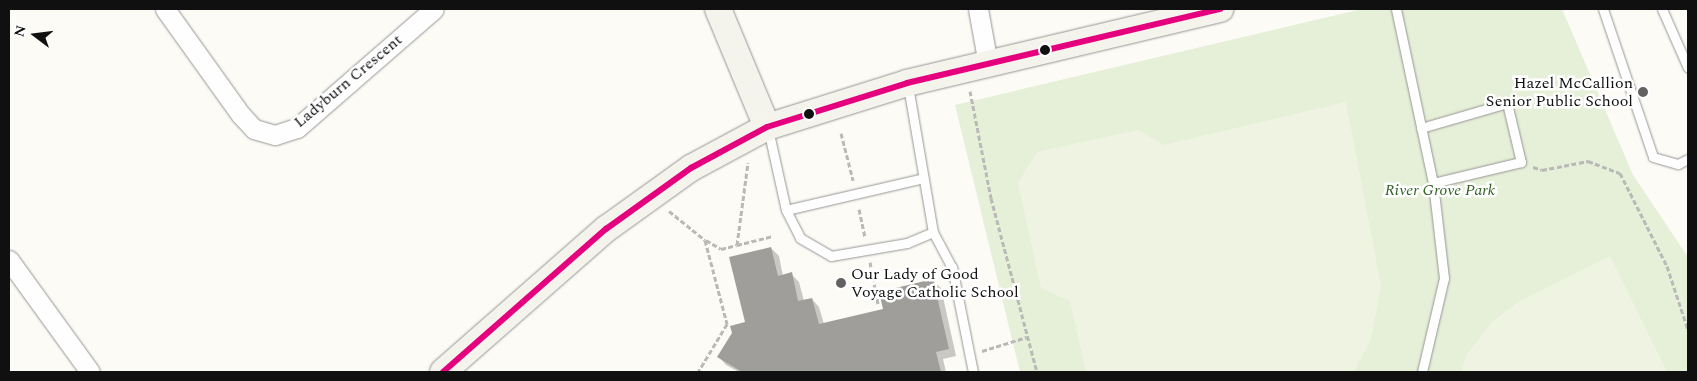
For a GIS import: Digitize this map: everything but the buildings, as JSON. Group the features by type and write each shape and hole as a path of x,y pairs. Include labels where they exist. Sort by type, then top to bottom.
{"street":[{"name":"Ladyburn Crescent","path":"165,9 241,115 254,128 275,134 297,128 434,9"},
{"path":"718,9 758,132"},
{"path":"978,9 988,64"},
{"path":"443,372 598,235 691,168 758,132 907,83 1220,9"},
{"path":"9,260 90,372"}],"lane":[{"path":"1396,9 1433,183 1444,278 1422,372"},
{"path":"1602,9 1653,157 1678,164 1688,159"},
{"path":"1662,9 1688,68"},
{"path":"907,83 934,232 952,267 973,372"},
{"path":"1421,128 1507,103 1521,162 1433,183"},
{"path":"758,132 791,226 812,248 831,256 868,251 934,232"},
{"path":"786,210 924,178"}],"path":[{"path":"988,64 970,90 991,198 1037,372"},
{"path":"737,244 758,132"},
{"path":"841,133 856,194 878,304"},
{"path":"1521,162 1542,170 1588,161 1620,173 1667,266 1688,330"},
{"path":"652,196 705,240 721,249 773,236"},
{"path":"698,372 727,324 705,240"},
{"path":"969,354 1028,337"}],"green space":[{"name":"River Grove Park","path":"1362,9 1562,9 1633,175 1688,257 1688,372 1020,372 955,105"},
{"path":"1346,102 1381,286 1371,339 1354,372 1086,372 1070,301 1041,288 1018,183 1037,152 1138,130 1164,145"},
{"path":"1610,256 1667,372 1461,372 1467,354 1493,321 1518,302"}],"transit line":[{"path":"443,372 606,229 691,168 767,127 907,83 1220,9"}],"place":[{"name":"Hazel McCallion Senior Public School","path":"1643,92"},
{"name":"Our Lady of Good Voyage Catholic School","path":"841,283"}]}
